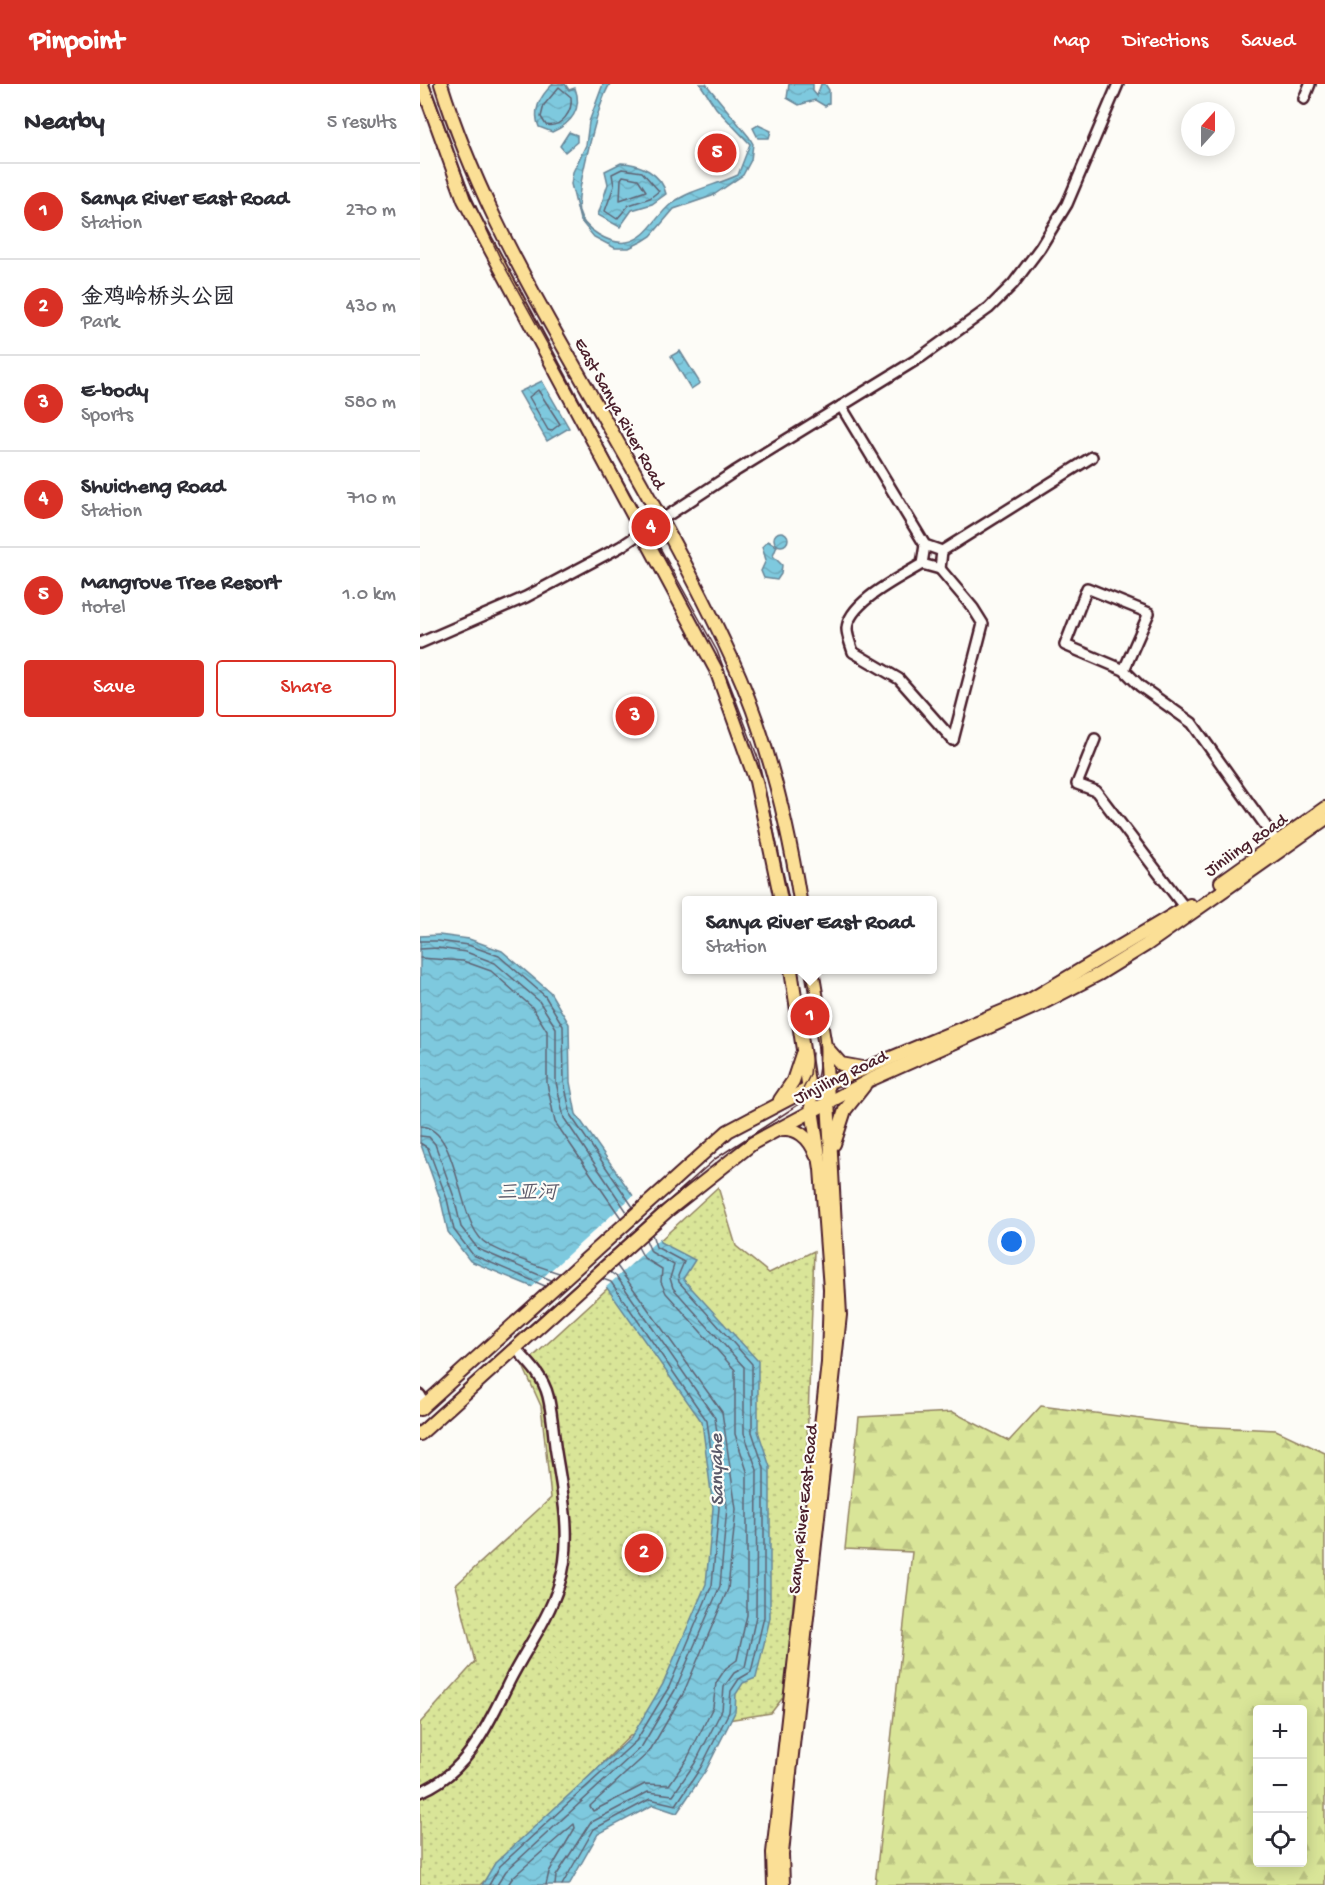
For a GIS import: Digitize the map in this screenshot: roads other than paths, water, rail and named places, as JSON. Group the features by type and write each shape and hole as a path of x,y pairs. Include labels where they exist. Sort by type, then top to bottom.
{"main road":[{"name":"East Sanya River Road","path":"422,84 464,200 710,656 730,706 760,797 781,896"},
{"name":"East Sanya River Road","path":"441,84 480,190 522,274 662,522 714,621 747,696 777,793 799,896"},
{"name":"Jiniling Road","path":"1185,908 1325,808"},
{"name":"Jinjiling Road","path":"422,1403 517,1322 728,1131 779,1102 810,1088 869,1074 1043,1003 1099,974 1146,945 1325,819"},
{"name":"Jinjiling Road","path":"420,1434 667,1211 733,1158 770,1133 829,1100 869,1074 1030,1000 1185,908"},
{"path":"792,974 813,1108"},
{"path":"813,974 825,1046 829,1100"},
{"path":"825,1046 841,1064 869,1074 845,1110 825,1166"},
{"path":"779,1102 793,1081 803,1050"},
{"name":"Sanya River East Road","path":"774,1885 773,1853 828,1363 830,1289 825,1166 829,1100"},
{"name":"Sanya River East Road","path":"783,1885 782,1854 789,1782 840,1315 825,1166 813,1108"},
{"path":"770,1133 784,1128 800,1133 813,1145 825,1166"}],"street":[{"path":"420,643 526,597 662,522 724,478 964,328 1013,284 1040,248 1066,204 1118,84"},
{"path":"1304,99 1310,84"},
{"path":"842,406 925,545 942,551"},
{"path":"942,551 1092,457"},
{"path":"922,564 925,545"},
{"path":"940,569 942,551"},
{"path":"922,564 940,569 973,608 983,624 953,740 899,679 853,652 847,629 852,612 867,598 922,564"},
{"path":"1124,670 1149,613 1087,588 1065,645 1124,670 1140,686 1192,723 1277,842"},
{"path":"1095,739 1077,784 1096,791 1185,908"},
{"path":"420,1792 438,1785 466,1758 482,1733 540,1627 559,1586 566,1556 563,1494 548,1395 538,1372 515,1348"}],"water":[{"path":"553,84 565,84 569,90 575,88 577,103 570,120 552,132 539,127 536,115 541,98"},
{"path":"603,84 610,84 600,108 589,147 579,202 579,212 591,230 613,241 634,240 646,232 665,209 678,199 738,175 750,144 716,108 700,84 706,84 753,144 751,160 743,175 712,196 674,209 651,236 629,248 615,248 594,237 580,220 571,184 573,172 586,145 589,122"},
{"path":"789,84 813,84 813,91 817,96 821,84 825,84 829,90 829,103 825,106 815,100 799,105 787,98"},
{"path":"758,125 771,131 769,138 758,138 753,128"},
{"path":"569,132 577,135 577,142 565,152 560,146"},
{"path":"621,163 635,165 655,175 666,194 652,204 632,210 620,227 598,215 608,184 605,171"},
{"path":"680,351 700,383 691,389 671,356"},
{"path":"542,381 569,428 547,441 519,392"},
{"path":"781,532 786,534 788,539 786,544 781,546 776,544 774,539 776,534"},
{"path":"768,541 777,546 773,556 782,565 781,574 777,580 764,578 761,571 766,560 762,547"},
{"path":"439,935 469,939 502,951 550,992 569,1024 570,1082 576,1114 659,1233 660,1242 695,1260 683,1279 758,1361 758,1431 770,1467 770,1618 756,1678 743,1683 736,1694 735,1712 706,1770 677,1813 653,1805 598,1834 569,1885 482,1885 495,1863 631,1738 663,1684 706,1584 713,1508 702,1422 605,1285 557,1297 470,1261 448,1232 441,1201 420,1142 420,936"}],"tram line":[{"path":"429,84 465,183 501,260 717,651 758,758 788,896"},
{"path":"420,1425 715,1159 807,1099 819,1070 820,1054 819,1036 807,974"},
{"path":"799,1097 810,1075 812,1053"}],"place":[{"name":"Mangrove Tree Resort","path":"717,153"},
{"name":"Shuicheng Road","path":"651,527"},
{"name":"E-body","path":"635,716"},
{"name":"Sanya River East Road","path":"810,1016"},
{"name":"金鸡岭桥头公园","path":"644,1553"}],"water label":[{"name":"三亚河","path":"527,1191"},
{"name":"Sanyahe","path":"715,1470"}]}
